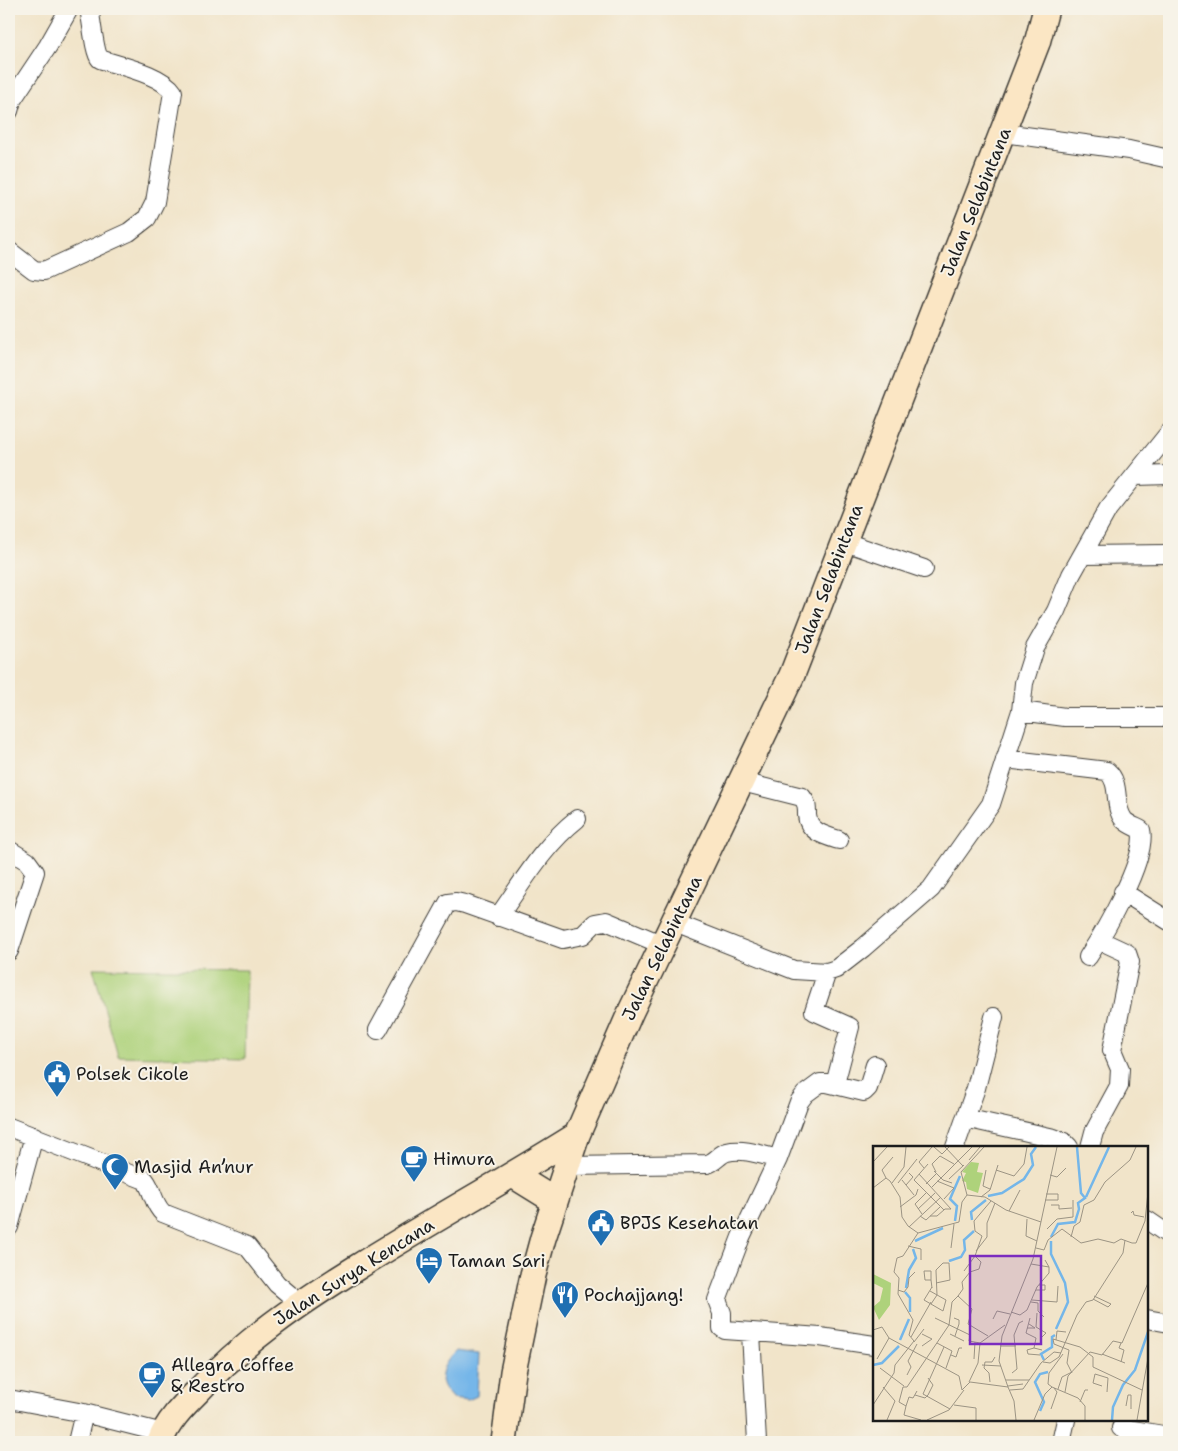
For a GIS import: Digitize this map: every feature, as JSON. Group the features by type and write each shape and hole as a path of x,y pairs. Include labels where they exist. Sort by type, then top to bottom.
{"street":[{"path":"9,111 12,100 48,46 69,9"},
{"path":"9,251 34,270 44,271 129,232 147,218 155,202 173,92 158,80 100,59 95,50 94,26 89,9"},
{"name":"Jalan Selabintana","path":"504,1442 513,1372 542,1238 577,1135 663,945 792,675 1003,133 1037,43 1046,9"},
{"path":"1003,133 1129,150 1169,159"},
{"path":"675,923 794,970 827,972 836,969 909,910 936,883 991,804 1021,711 1024,683 1035,648 1056,611 1070,575 1108,510 1169,433"},
{"path":"1135,476 1169,475"},
{"path":"845,542 924,569"},
{"path":"1082,555 1169,554"},
{"path":"1021,711 1065,717 1169,717"},
{"path":"1005,759 1098,768 1107,771 1113,776 1121,815 1126,822 1141,830 1143,838 1141,848 1123,892 1099,940 1088,956"},
{"path":"742,782 802,797 808,808 809,824 816,832 839,840"},
{"path":"498,917 544,850 558,834 577,819"},
{"path":"9,850 27,860 35,872 9,951"},
{"path":"1123,892 1169,921"},
{"path":"378,1030 448,903 465,904 563,939 583,935 595,924 606,921 663,945"},
{"path":"1090,1146 1094,1132 1119,1086 1120,1069 1112,1050 1130,962 1127,953 1099,940"},
{"path":"827,972 814,1011 850,1027 835,1084"},
{"path":"955,1146 994,1017"},
{"path":"873,1345 820,1337 751,1333 722,1328 722,1313 717,1297 741,1237 778,1159 799,1102 805,1094 820,1083 835,1084 864,1092 868,1088 875,1065"},
{"path":"965,1118 1054,1138 1068,1146"},
{"path":"9,1127 145,1180 150,1186 159,1209 163,1212 247,1246 277,1284 290,1295 296,1306"},
{"name":"Jalan Surya Kencana","path":"161,1438 180,1410 226,1361 262,1330 296,1306 401,1240 514,1175 577,1135"},
{"path":"9,1227 34,1136"},
{"path":"568,1166 707,1164 714,1162 722,1154 734,1152 757,1153 778,1159"},
{"path":"514,1175 555,1201"},
{"path":"1148,1221 1169,1234"},
{"path":"1148,1319 1169,1323"},
{"path":"751,1333 757,1442"},
{"path":"9,1399 84,1413 161,1438"},
{"path":"77,1442 84,1413"},
{"path":"1061,1442 1066,1421"},
{"path":"1121,1428 1169,1436"}],"green space":[{"path":"93,968 247,970 245,1059 118,1056"}],"water":[{"path":"456,1351 479,1354 477,1396 468,1400 452,1398 442,1379 443,1368"}],"place":[{"name":"Polsek Cikole","path":"57,1098"},
{"name":"Himura","path":"414,1183"},
{"name":"Masjid An’nur","path":"115,1191"},
{"name":"BPJS Kesehatan","path":"601,1247"},
{"name":"Taman Sari","path":"429,1285"},
{"name":"Pochajjang!","path":"565,1319"},
{"name":"Allegra Coffee & Restro","path":"152,1399"}]}
